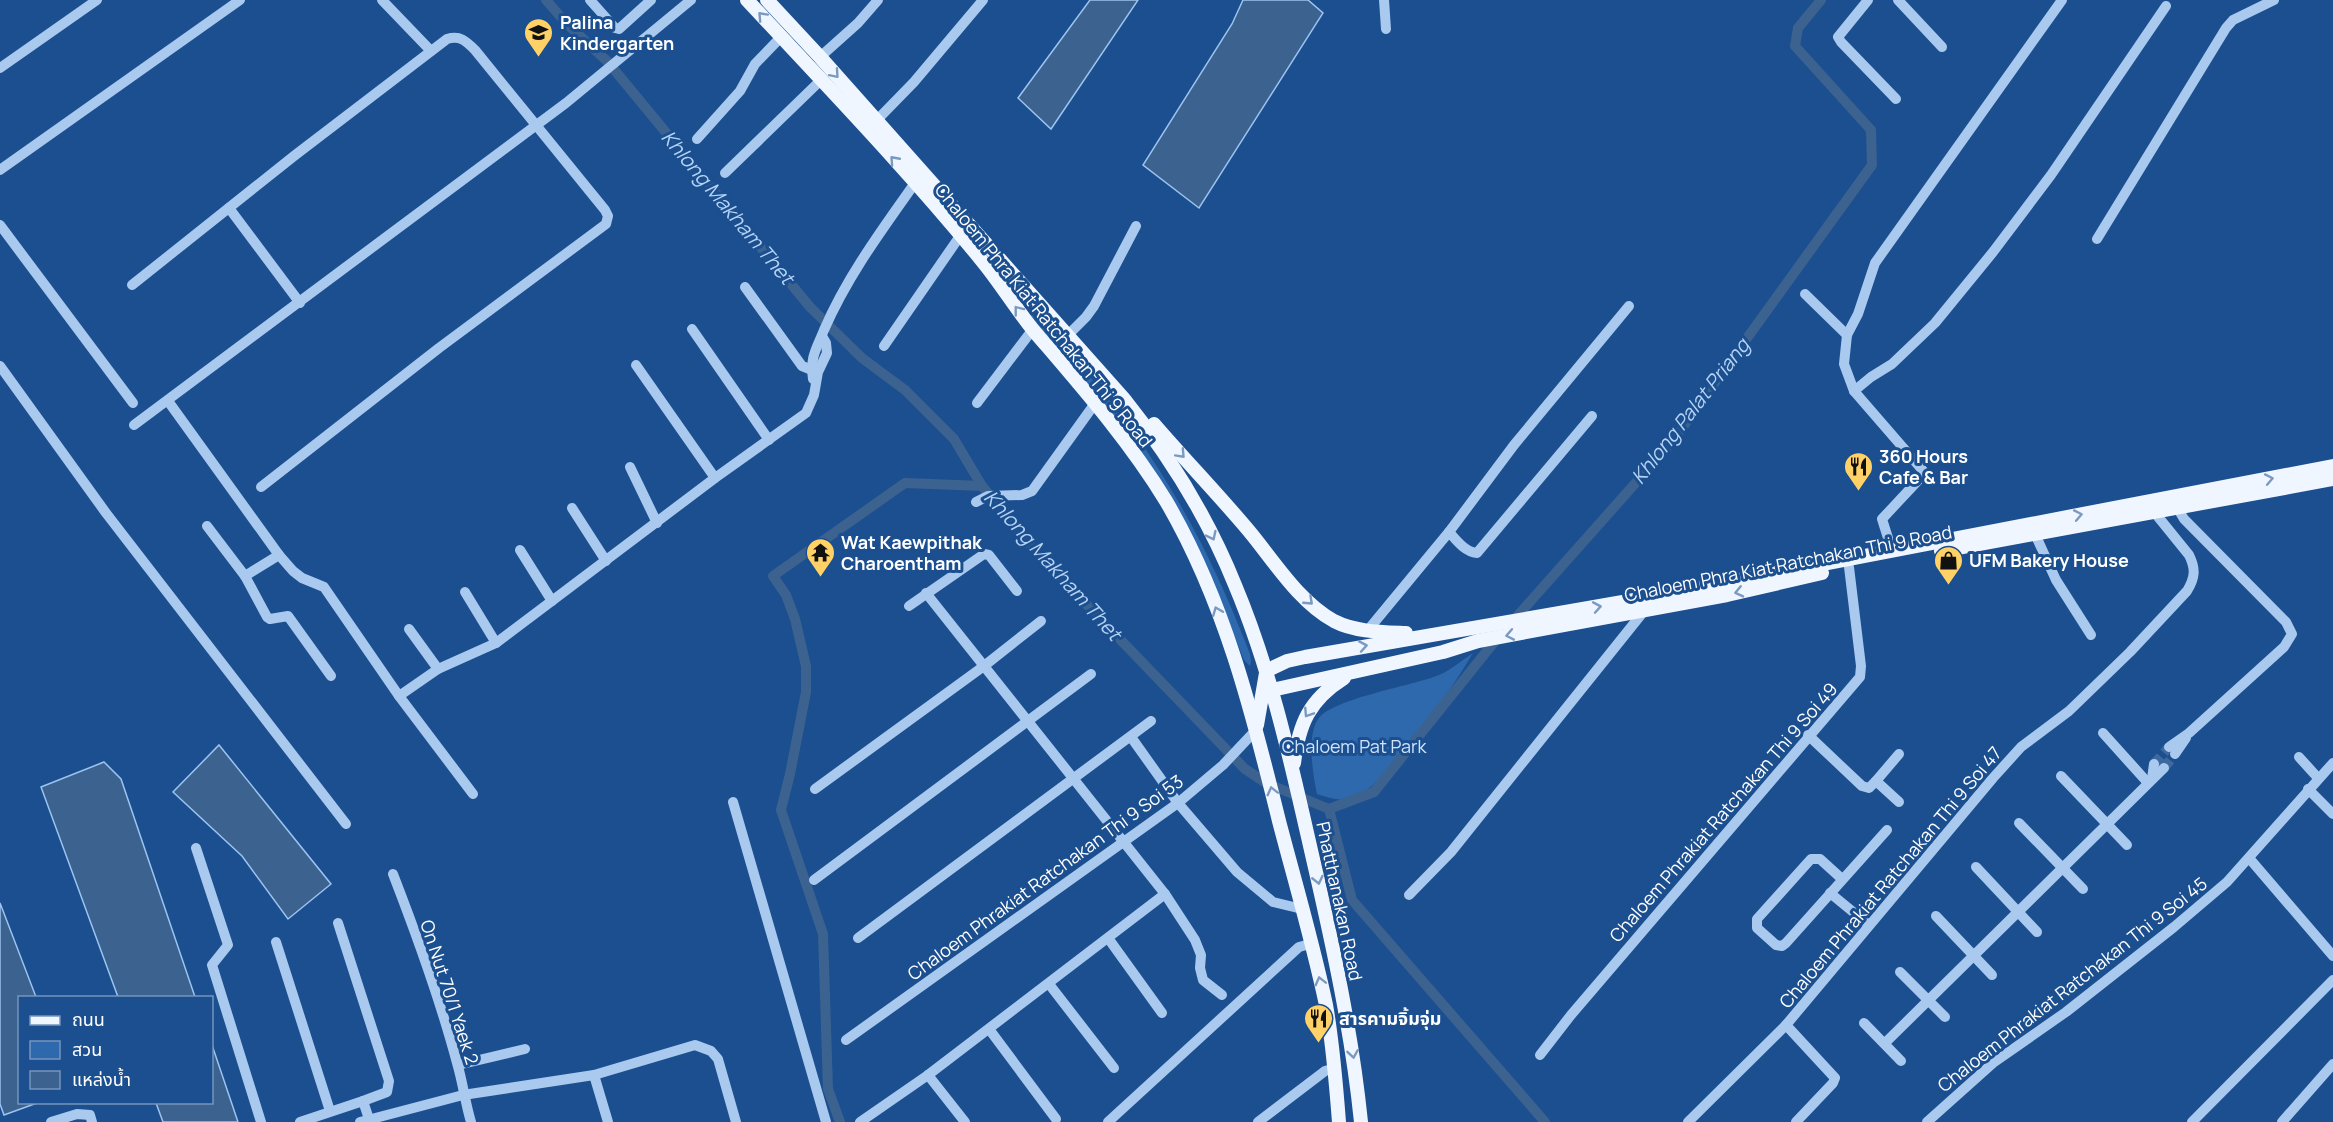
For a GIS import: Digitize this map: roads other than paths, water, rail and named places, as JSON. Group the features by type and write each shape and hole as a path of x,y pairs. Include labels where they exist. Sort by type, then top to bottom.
{"main road":[{"name":"Chaloem Phra Kiat Ratchakan Thi 9 Road","path":"747,0 915,183 985,265 1033,329 1128,442 1171,511 1215,604 1238,666 1256,730"},
{"name":"Chaloem Phra Kiat Ratchakan Thi 9 Road","path":"767,0 1068,335 1151,433 1206,524 1235,584 1266,671 1267,688 1350,674 1443,652 1541,623 1889,551 2333,466"},
{"path":"809,67 820,57"},
{"path":"1124,399 1154,424 1214,490 1312,606 1334,621 1368,630 1426,635"},
{"name":"Chaloem Phra Kiat Ratchakan Thi 9 Road","path":"1266,671 1287,661 1426,635 1490,626 1541,623 1644,611 1849,567 2333,479"},
{"path":"1238,666 1267,688 1256,730"},
{"path":"1295,778 1298,732 1303,721 1326,690 1350,674"},
{"name":"Phatthanakan Road","path":"1267,688 1295,778 1330,934 1354,1057 1361,1122"},
{"name":"Phatthanakan Road","path":"1256,730 1326,1005 1335,1068 1339,1122"}],"street":[{"path":"0,68 97,0"},
{"path":"0,170 240,0"},
{"path":"382,0 431,51"},
{"path":"590,0 615,28 619,29 651,0"},
{"path":"134,425 535,126 604,73 691,0"},
{"path":"820,57 858,23 878,0"},
{"path":"876,121 914,82 983,0"},
{"path":"1384,0 1386,29"},
{"path":"1868,0 1838,36 1841,42 1896,99"},
{"path":"1898,0 1942,47"},
{"path":"1889,551 1888,538 1882,525 1882,519 1926,473 1854,391 1844,364 1847,335 1858,314 1875,263 2062,0"},
{"path":"2097,239 2226,28 2233,20 2274,0"},
{"path":"1854,391 1892,364 1935,323 1993,252 2051,175 2166,6"},
{"path":"132,285 431,51 455,36 463,39 475,50 605,210 608,220 606,224 439,348 261,487"},
{"path":"697,139 740,91 754,64 781,37"},
{"path":"725,173 821,80"},
{"path":"399,696 438,669 496,643 715,478 806,413 814,395 814,350 833,309 855,268 915,183"},
{"path":"229,208 300,303"},
{"path":"0,225 134,403"},
{"path":"1068,335 1094,306 1136,226"},
{"path":"884,346 960,236"},
{"path":"745,287 802,366 815,371"},
{"path":"1805,294 1847,335"},
{"path":"1368,630 1449,532 1514,445 1629,306"},
{"path":"692,329 769,440"},
{"path":"977,403 1033,329"},
{"path":"636,365 715,478"},
{"path":"0,366 112,522 346,824"},
{"path":"168,401 279,555 297,575 324,587 399,696 472,794"},
{"path":"976,502 988,496 1027,494 1032,490 1096,402"},
{"path":"1449,532 1464,547 1476,553 1592,416"},
{"path":"630,467 657,523"},
{"path":"572,508 606,561"},
{"path":"2172,750 2284,646 2292,634 2286,622 2184,519 2178,509"},
{"name":"Chaloem Phrakiat Ratchakan Thi 9 Soi 47","path":"1688,1122 1786,1025 2021,747 2077,704 2187,591 2193,580 2193,563 2155,513"},
{"path":"207,526 245,576 267,616 270,619 288,616 331,676"},
{"path":"2035,534 2056,580 2091,635"},
{"path":"520,549 552,601"},
{"path":"909,606 984,554 989,555 1017,591"},
{"path":"245,576 279,555"},
{"name":"Chaloem Phrakiat Ratchakan Thi 9 Soi 49","path":"1540,1055 1578,1006 1860,677 1861,666 1849,567"},
{"path":"465,592 496,643"},
{"path":"926,593 1076,779 1165,894 1195,940 1201,955 1200,968 1203,980 1222,995"},
{"path":"1409,895 1451,852 1644,611"},
{"path":"815,789 984,666 1041,621"},
{"path":"409,629 438,669"},
{"path":"814,880 1029,722 1090,674"},
{"path":"858,938 1076,779 1151,721"},
{"name":"Chaloem Phrakiat Ratchakan Thi 9 Soi 53","path":"846,1040 1178,803 1239,751 1256,730"},
{"path":"2103,734 2150,781"},
{"path":"1809,735 1862,786 1869,788 1899,754"},
{"path":"1131,737 1178,803 1237,872 1273,902 1302,909"},
{"path":"2299,757 2318,778"},
{"name":"Chaloem Phrakiat Ratchakan Thi 9 Soi 45","path":"1927,1122 1993,1063 2066,1012 2227,882 2333,763"},
{"path":"1885,1043 2150,781 2159,766"},
{"path":"2061,776 2127,845"},
{"path":"1876,780 1899,802"},
{"path":"2308,789 2333,814"},
{"path":"733,802 826,1122"},
{"path":"2019,823 2083,889"},
{"path":"1842,879 1820,859 1810,859 1757,919 1757,928 1776,945 1782,946 1887,830"},
{"path":"196,848 228,945 212,965 261,1122"},
{"path":"2249,858 2333,956"},
{"path":"1976,867 2037,932"},
{"name":"On Nut 70/1 Yaek 2","path":"393,874 426,961 458,1065 471,1122"},
{"path":"1830,893 1869,925"},
{"path":"860,1122 928,1075 1165,894"},
{"path":"1936,916 1992,975"},
{"path":"300,1122 387,1092 389,1082 338,923"},
{"path":"1108,938 1162,1013"},
{"path":"276,942 330,1111"},
{"path":"1108,1122 1299,948 1310,944"},
{"path":"1900,972 1945,1017"},
{"path":"2192,1122 2279,1037 2333,980"},
{"path":"1049,984 1114,1068"},
{"path":"1864,1023 1900,1060"},
{"name":"Chaloem Phrakiat Ratchakan Thi 9 Soi 47","path":"1786,1025 1835,1078 1833,1083 1796,1122"},
{"path":"989,1029 1056,1119"},
{"path":"363,1101 366,1121 463,1095 594,1075 695,1045 711,1051 718,1059 736,1122"},
{"path":"458,1065 525,1049"},
{"path":"2282,1122 2333,1064"},
{"path":"1258,1122 1325,1071 1335,1068"},
{"path":"594,1075 608,1122"},
{"path":"928,1075 965,1122"},
{"path":"51,1122 77,1114 91,1118"}],"water":[{"path":"1090,0 1138,0 1051,129 1018,98"},
{"path":"1243,0 1308,0 1323,13 1199,208 1143,165 1232,24"},
{"path":"219,745 331,884 288,919 242,856 173,792"},
{"path":"104,762 121,779 195,996 118,996 41,787"},
{"path":"0,903 36,996 18,996 18,1104 34,1104 4,1115 0,1104"},
{"path":"213,1048 238,1122 163,1122 156,1104 213,1104"}],"waterway":[{"name":"Khlong Makham Thet","path":"546,0 567,24 607,61 810,307 862,358 905,390 954,439 982,486 1034,550 1245,769 1266,783 1329,809"},
{"name":"Khlong Palat Priang","path":"1512,622 1672,442 1872,165 1871,130 1795,46 1798,28 1821,0"},
{"path":"840,1122 828,1089 823,934 781,810 806,692 806,666 795,619 786,595 773,576 905,483 982,486"},
{"name":"Khlong Palat Priang","path":"1329,809 1374,792 1499,636"},
{"name":"Khlong Makham Thet","path":"1329,809 1352,900 1545,1122"}],"tunnel":[{"path":"2154,764 2169,747"},
{"path":"2164,768 2175,754"}],"place":[{"name":"Palina Kindergarten","path":"539,58"},
{"name":"360 Hours Cafe & Bar","path":"1858,492"},
{"name":"Wat Kaewpithak Charoentham","path":"820,578"},
{"name":"UFM Bakery House","path":"1948,586"},
{"name":"สารคามจิ้มจุ่ม","path":"1318,1044"}],"park label":[{"name":"Chaloem Pat Park","path":"1354,746"}]}
